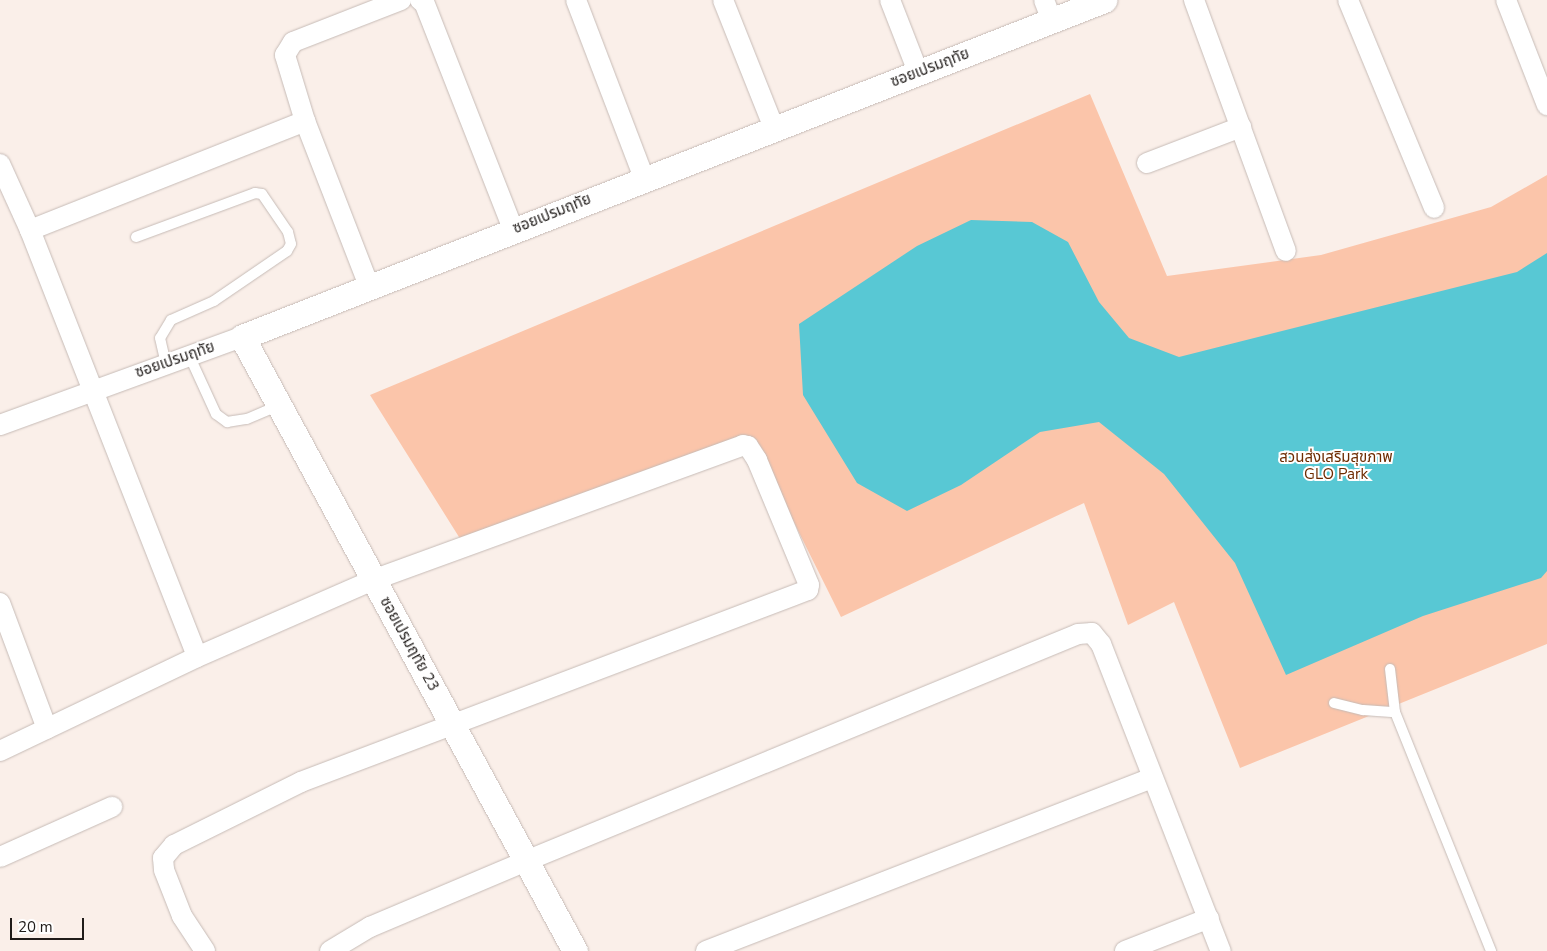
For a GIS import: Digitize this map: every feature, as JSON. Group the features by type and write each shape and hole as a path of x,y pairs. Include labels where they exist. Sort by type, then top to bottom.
{"street":[{"path":"369,286 305,121 285,55 293,42 371,6 401,0"},
{"path":"420,0 424,2 513,229"},
{"path":"576,0 644,178"},
{"path":"723,0 774,128"},
{"path":"890,0 918,72"},
{"name":"ซอยเปรมฤทัย","path":"0,425 92,389 242,337 513,229 918,72 1048,10 1104,0"},
{"path":"1194,0 1286,251"},
{"path":"1348,0 1434,208"},
{"path":"1506,0 1547,105"},
{"path":"30,230 305,121"},
{"path":"1147,162 1241,127"},
{"path":"0,164 30,230 197,657"},
{"name":"ซอยเปรมฤทัย 23","path":"242,337 575,951"},
{"path":"0,751 197,657 373,580 743,445 748,446 757,460 808,590 452,722 301,782 174,845 163,858 164,870 182,916 205,951"},
{"path":"0,603 47,729"},
{"path":"330,951 370,927 526,860 1078,634 1092,633 1101,644 1221,951"},
{"path":"706,951 1152,778"},
{"path":"0,857 112,807"},
{"path":"1125,951 1209,918"}],"lane":[{"path":"136,237 247,193 262,194 288,232 291,244 287,251 214,301 171,320 160,338 166,364"},
{"path":"189,355 216,414 227,422 247,419 278,406"},
{"path":"1390,669 1395,712 1491,951"},
{"path":"1334,703 1363,710 1395,712"}],"green space":[{"name":"สวนส่งเสริมสุขภาพ GLO Park","path":"1090,94 1167,276 1321,255 1491,207 1547,175 1547,644 1240,768 1174,602 1128,625 1084,503 841,617 753,440 464,545 370,395"}],"water":[{"path":"971,220 1032,222 1068,242 1099,302 1129,338 1179,357 1517,272 1547,253 1547,571 1541,578 1423,616 1286,675 1235,563 1164,474 1099,422 1040,432 961,485 907,511 857,483 803,395 799,324 917,246"}]}
